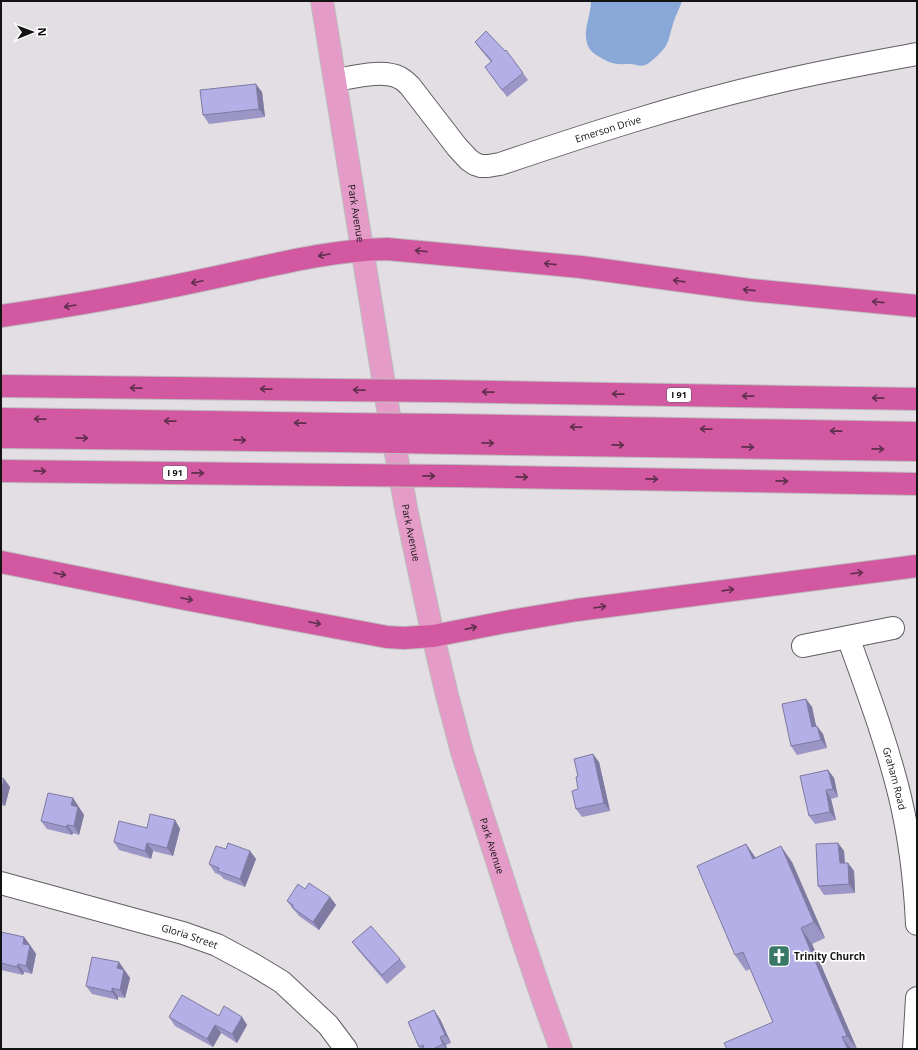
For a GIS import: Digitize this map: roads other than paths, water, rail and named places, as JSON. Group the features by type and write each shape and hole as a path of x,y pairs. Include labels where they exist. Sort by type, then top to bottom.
{"highway":[{"path":"1,316 59,308 119,297 343,252 387,249 581,267 750,290 917,306"},
{"name":"I 91","path":"1,386 917,399"},
{"path":"1,419 341,432 448,434 917,450"},
{"path":"1,437 341,432"},
{"path":"448,434 917,433"},
{"name":"I 91","path":"1,470 348,474 917,484"},
{"path":"1,562 180,598 387,637 404,638 433,636 570,611 917,566"}],"main road":[{"name":"Park Avenue","path":"322,1 394,444 433,636 473,787 520,932 561,1049"}],"street":[{"name":"Emerson Drive","path":"336,80 373,74 389,75 400,78 410,86 464,155 475,164 488,166 500,164 631,121 724,95 810,74 917,54"},
{"path":"803,646 893,628"},
{"name":"Graham Road","path":"848,638 876,716 900,798 914,876 917,924"},
{"name":"Gloria Street","path":"1,883 183,933 217,946 254,965 282,982 328,1025 346,1049"},
{"path":"914,1049 917,998"}],"water":[{"path":"591,1 682,1 664,49 650,62 641,66 612,63 599,57 590,50 587,43 586,32"}],"place":[{"name":"Trinity Church","path":"779,956"}]}
